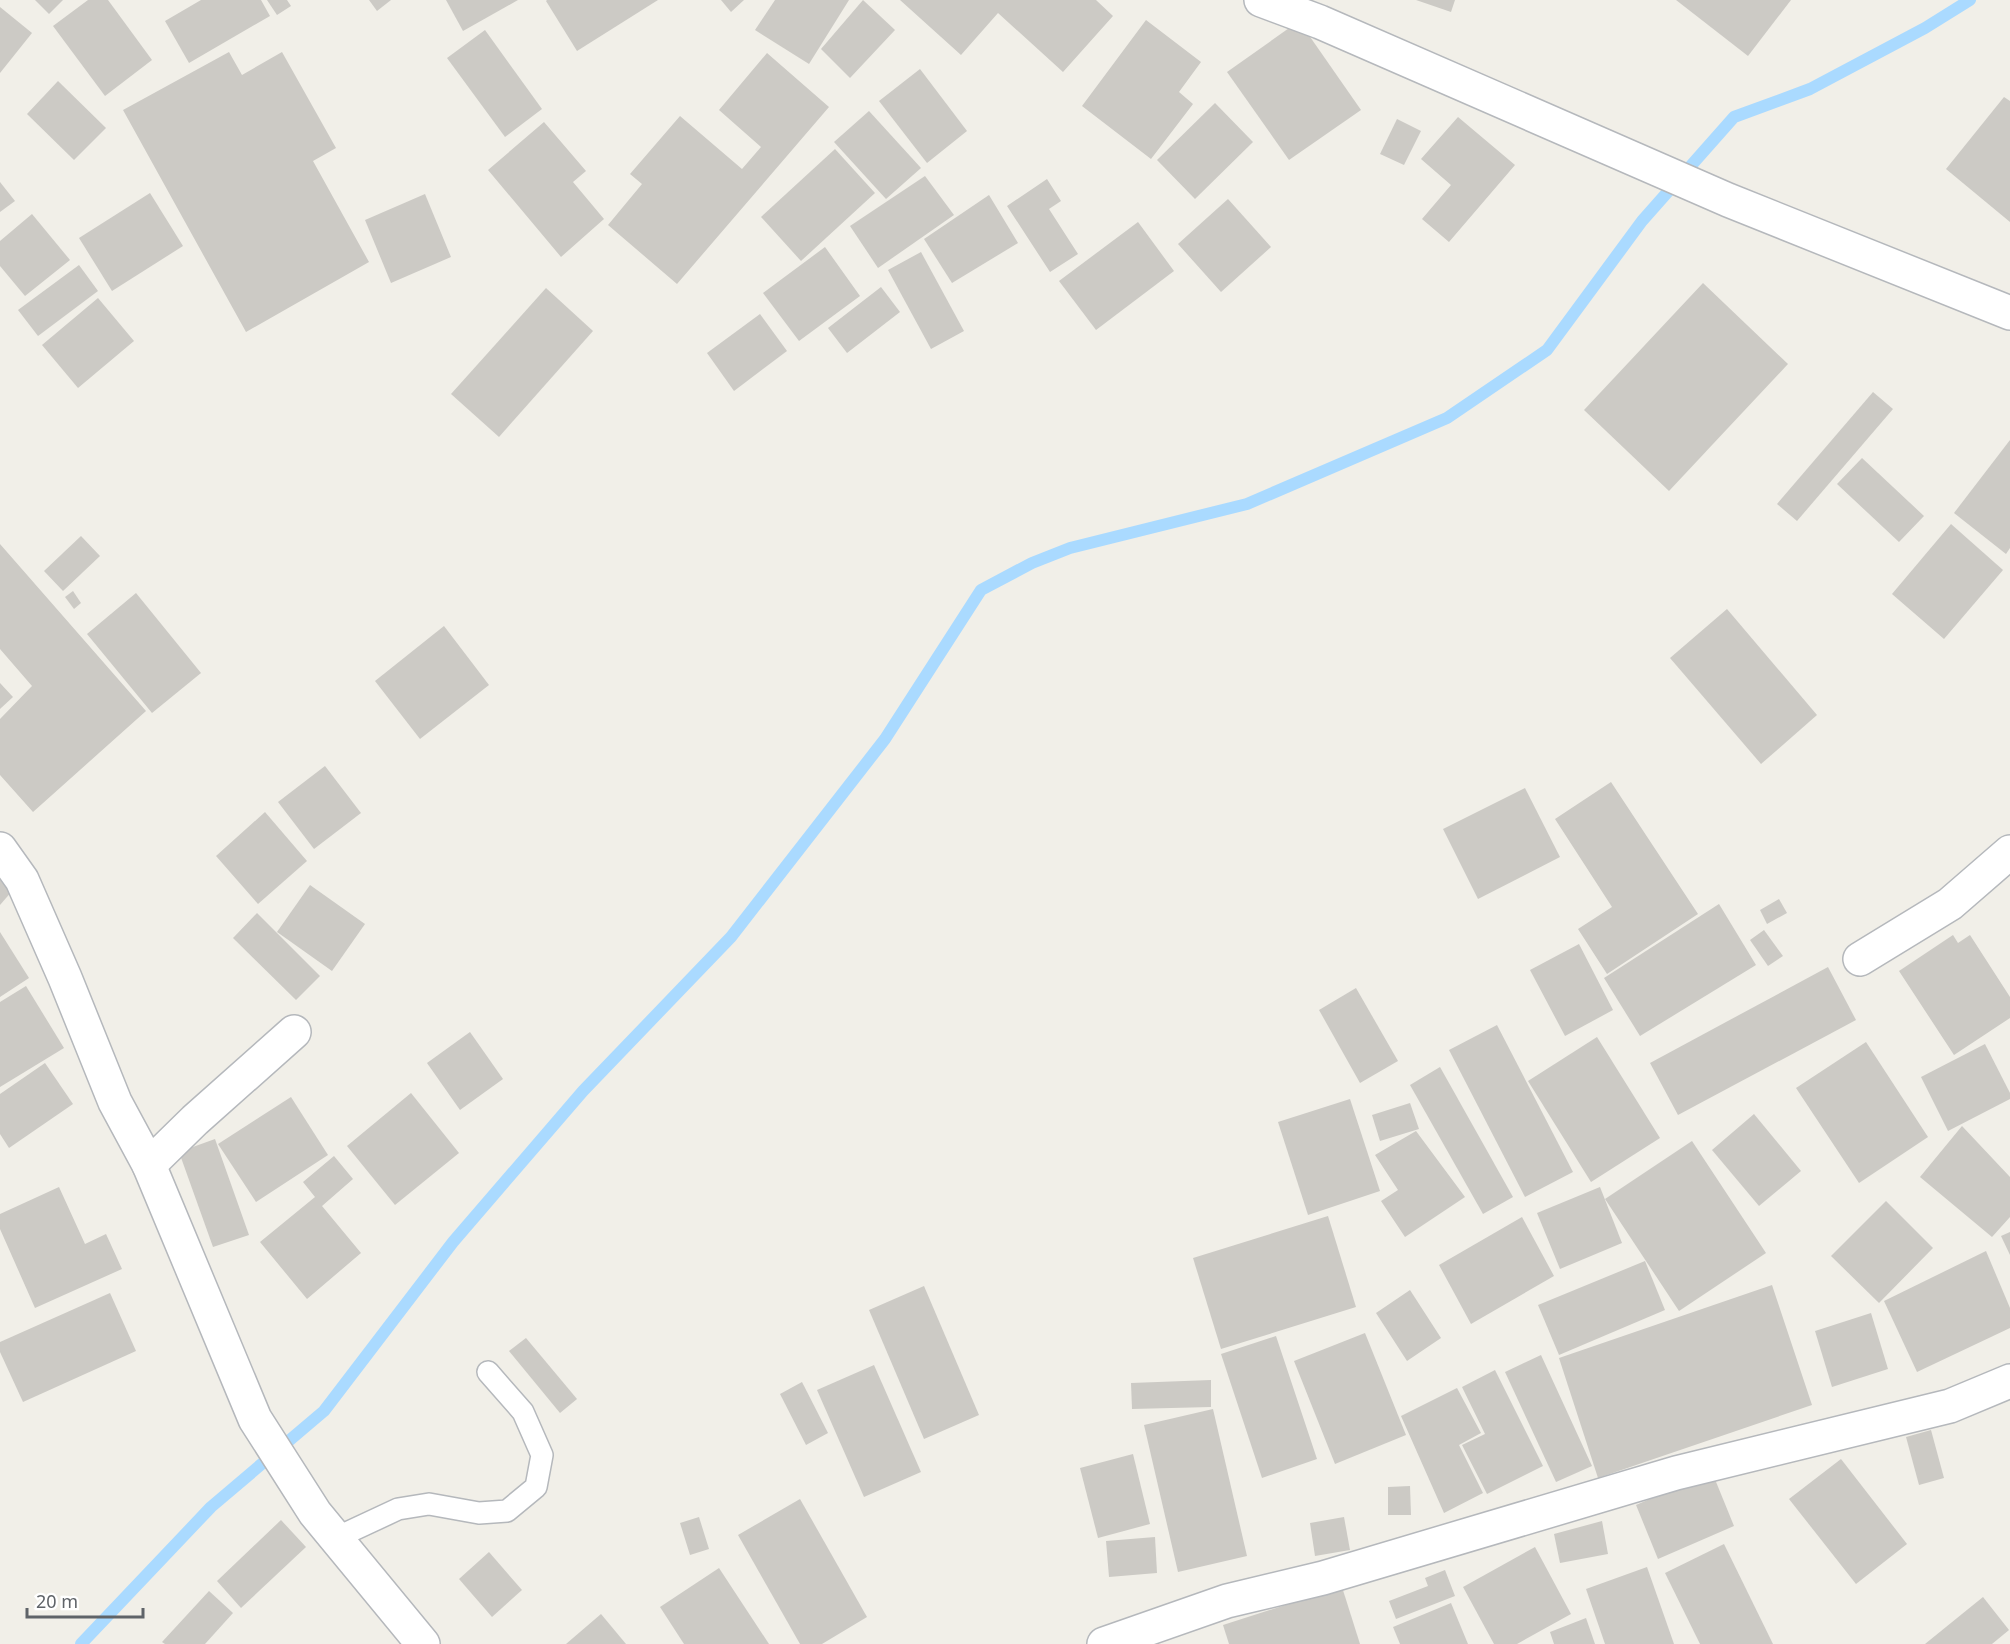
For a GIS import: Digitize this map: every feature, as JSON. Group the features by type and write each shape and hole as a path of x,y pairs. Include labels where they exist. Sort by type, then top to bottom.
{"street":[{"path":"1261,0 1320,22 1728,200 2010,313"},
{"path":"0,849 22,879 115,1102 149,1166 255,1419 315,1513 423,1644"},
{"path":"1860,959 1950,904 2010,852"},
{"path":"149,1166 195,1120 294,1032"},
{"path":"1104,1644 1227,1601 1323,1578 1676,1473 1950,1406 2010,1381"}],"lane":[{"path":"336,1538 398,1509 429,1504 479,1513 507,1511 536,1487 542,1455 523,1412 488,1372"}],"building":[{"path":"35,0 63,0 49,14"},
{"path":"88,0 108,0 152,60 105,96 53,26"},
{"path":"201,0 261,0 270,16 189,63 165,21"},
{"path":"267,0 287,0 291,6 277,15"},
{"path":"369,0 391,0 377,11"},
{"path":"446,0 518,0 463,31"},
{"path":"547,0 658,0 577,51"},
{"path":"721,0 744,0 731,12"},
{"path":"775,0 849,0 809,64 755,30"},
{"path":"863,0 895,30 850,78 821,49"},
{"path":"900,0 1096,0 1113,16 1063,72 998,13 961,55"},
{"path":"1416,0 1455,0 1451,12"},
{"path":"1676,0 1791,0 1748,56"},
{"path":"0,7 32,33 0,73"},
{"path":"1146,20 1201,62 1179,92 1193,104 1151,159 1082,106"},
{"path":"1299,21 1361,110 1289,160 1227,72"},
{"path":"485,30 542,109 505,137 447,58"},
{"path":"229,52 242,75 282,52 336,148 313,161 369,262 246,332 123,110"},
{"path":"767,53 829,107 677,284 608,225 642,184 630,174 680,116 742,169 761,147 719,110"},
{"path":"920,69 967,131 927,163 879,101"},
{"path":"58,81 106,128 74,160 27,114"},
{"path":"2004,97 2010,101 2010,222 1946,169"},
{"path":"1215,103 1253,142 1195,199 1157,160"},
{"path":"869,111 921,168 886,199 834,142"},
{"path":"1458,117 1515,165 1449,242 1422,219 1451,185 1421,159"},
{"path":"1397,119 1421,131 1404,165 1380,154"},
{"path":"544,122 586,171 573,182 604,219 561,257 488,170"},
{"path":"835,149 875,193 801,261 761,217"},
{"path":"925,176 954,215 878,268 850,226"},
{"path":"1047,179 1061,201 1049,209 1078,254 1050,272 1007,206"},
{"path":"0,182 15,201 0,212"},
{"path":"150,193 183,246 112,291 79,238"},
{"path":"425,194 451,257 391,283 365,220"},
{"path":"989,195 1018,243 952,283 924,239"},
{"path":"1228,199 1271,247 1221,292 1178,244"},
{"path":"32,214 70,260 25,296 0,266 0,241"},
{"path":"1138,222 1174,271 1096,330 1059,281"},
{"path":"825,247 860,296 799,341 763,293"},
{"path":"921,252 964,331 931,349 888,270"},
{"path":"79,265 98,291 38,336 18,310"},
{"path":"1703,283 1788,364 1669,491 1584,410"},
{"path":"881,287 900,312 847,353 828,328"},
{"path":"546,288 593,331 499,437 451,394"},
{"path":"98,298 134,341 78,388 42,345"},
{"path":"760,314 787,351 734,391 707,353"},
{"path":"1873,392 1893,409 1797,521 1777,504"},
{"path":"2010,440 2010,548 2006,554 1954,513"},
{"path":"1862,458 1924,516 1899,542 1837,484"},
{"path":"1951,524 2003,570 1944,639 1892,594"},
{"path":"81,536 100,556 63,591 44,571"},
{"path":"0,544 146,711 33,812 0,775 0,719 32,686 0,649"},
{"path":"73,591 81,603 74,609 65,597"},
{"path":"136,593 201,673 152,713 87,634"},
{"path":"1727,609 1817,715 1761,764 1670,658"},
{"path":"444,626 489,685 420,739 375,681"},
{"path":"0,683 13,697 0,709"},
{"path":"325,766 361,813 314,849 278,802"},
{"path":"1611,782 1698,914 1607,974 1578,929 1612,907 1555,819"},
{"path":"1525,788 1560,857 1478,899 1443,829"},
{"path":"265,812 307,861 258,904 216,856"},
{"path":"0,878 13,890 0,905"},
{"path":"310,885 365,924 332,971 277,932"},
{"path":"1779,899 1787,913 1767,924 1760,910"},
{"path":"1719,904 1756,965 1640,1036 1604,978"},
{"path":"257,913 320,976 296,1000 233,938"},
{"path":"1764,930 1783,956 1768,966 1750,940"},
{"path":"0,932 29,978 0,997"},
{"path":"1953,935 1958,943 1970,935 2010,997 2010,1018 1954,1055 1899,971"},
{"path":"1579,944 1613,1010 1565,1036 1530,970"},
{"path":"1828,967 1856,1020 1678,1115 1650,1063"},
{"path":"26,986 64,1048 0,1087 0,1002"},
{"path":"1356,988 1398,1061 1360,1083 1319,1010"},
{"path":"1497,1025 1573,1172 1525,1197 1449,1050"},
{"path":"470,1032 503,1079 460,1110 427,1063"},
{"path":"1597,1037 1660,1138 1591,1182 1528,1081"},
{"path":"1866,1042 1928,1137 1859,1183 1796,1088"},
{"path":"1985,1044 2010,1093 2010,1099 1948,1131 1921,1077"},
{"path":"45,1063 73,1104 9,1148 0,1134 0,1094"},
{"path":"1440,1067 1513,1197 1483,1214 1410,1085"},
{"path":"411,1093 459,1153 395,1205 347,1146"},
{"path":"291,1097 328,1155 256,1202 218,1144"},
{"path":"1350,1099 1380,1191 1308,1215 1278,1122"},
{"path":"1410,1103 1419,1129 1380,1141 1372,1115"},
{"path":"1754,1114 1801,1171 1759,1206 1712,1150"},
{"path":"1962,1126 2010,1177 2010,1217 1992,1237 1920,1177"},
{"path":"1416,1131 1465,1197 1405,1237 1381,1201 1398,1190 1375,1155"},
{"path":"215,1139 249,1235 213,1247 179,1152"},
{"path":"1692,1141 1766,1253 1679,1311 1605,1199"},
{"path":"334,1156 353,1179 322,1206 361,1253 307,1299 260,1242 315,1197 303,1182"},
{"path":"59,1187 85,1244 106,1234 122,1269 35,1308 0,1229 0,1214"},
{"path":"1600,1187 1622,1243 1560,1269 1537,1213"},
{"path":"1886,1201 1933,1248 1879,1303 1831,1256"},
{"path":"1328,1216 1356,1307 1221,1349 1193,1258"},
{"path":"1522,1217 1554,1276 1471,1324 1439,1265"},
{"path":"2010,1232 2010,1255 2001,1236"},
{"path":"1986,1251 2010,1308 2010,1328 1917,1372 1884,1301"},
{"path":"1645,1261 1665,1310 1559,1355 1538,1305"},
{"path":"1772,1285 1812,1405 1598,1478 1559,1358"},
{"path":"924,1286 979,1415 924,1439 869,1310"},
{"path":"1410,1290 1441,1338 1407,1361 1376,1313"},
{"path":"110,1293 136,1351 23,1402 0,1352 0,1342"},
{"path":"1871,1313 1888,1369 1832,1387 1815,1331"},
{"path":"1365,1333 1406,1435 1335,1464 1294,1361"},
{"path":"1276,1336 1317,1459 1262,1478 1221,1354"},
{"path":"526,1338 577,1399 560,1413 509,1351"},
{"path":"1541,1355 1592,1466 1556,1482 1505,1372"},
{"path":"874,1365 921,1472 864,1497 817,1390"},
{"path":"1495,1370 1543,1466 1487,1494 1462,1445 1485,1434 1462,1387"},
{"path":"1211,1380 1211,1407 1132,1409 1131,1383"},
{"path":"802,1382 828,1433 806,1445 780,1394"},
{"path":"1457,1388 1481,1433 1459,1445 1483,1493 1444,1513 1401,1416"},
{"path":"1213,1409 1247,1556 1178,1572 1144,1425"},
{"path":"1931,1430 1944,1478 1919,1485 1906,1437"},
{"path":"1133,1454 1150,1524 1098,1538 1080,1468"},
{"path":"1841,1459 1907,1544 1856,1584 1789,1499"},
{"path":"1712,1472 1734,1526 1658,1559 1636,1505"},
{"path":"1410,1486 1411,1515 1388,1515 1388,1487"},
{"path":"800,1499 867,1617 822,1644 800,1644 738,1535"},
{"path":"699,1517 709,1549 690,1555 680,1523"},
{"path":"1344,1517 1350,1550 1315,1556 1310,1523"},
{"path":"281,1520 306,1547 241,1608 217,1581"},
{"path":"1602,1521 1608,1554 1560,1563 1554,1534"},
{"path":"1155,1537 1157,1573 1109,1577 1106,1541"},
{"path":"1724,1544 1773,1644 1700,1644 1665,1573"},
{"path":"1535,1547 1571,1614 1517,1644 1494,1644 1463,1587"},
{"path":"489,1552 522,1590 492,1617 459,1579"},
{"path":"1647,1567 1674,1644 1605,1644 1586,1589"},
{"path":"719,1568 769,1644 684,1644 660,1607"},
{"path":"1445,1570 1455,1596 1396,1619 1389,1601 1428,1586 1425,1578"},
{"path":"1342,1587 1360,1644 1229,1644 1223,1625"},
{"path":"209,1591 233,1613 205,1644 165,1644 162,1642"},
{"path":"1983,1597 2009,1630 1992,1644 1925,1644"},
{"path":"1451,1603 1468,1644 1400,1644 1393,1627"},
{"path":"601,1614 626,1644 566,1644"},
{"path":"1586,1618 1595,1644 1554,1644 1550,1632"}],"waterway":[{"path":"81,1644 211,1507 324,1411 453,1242 583,1091 731,937 885,739 981,590 1032,563 1070,548 1247,504 1447,418 1547,350 1642,221 1734,117 1810,89 1925,28 1970,0"}]}
